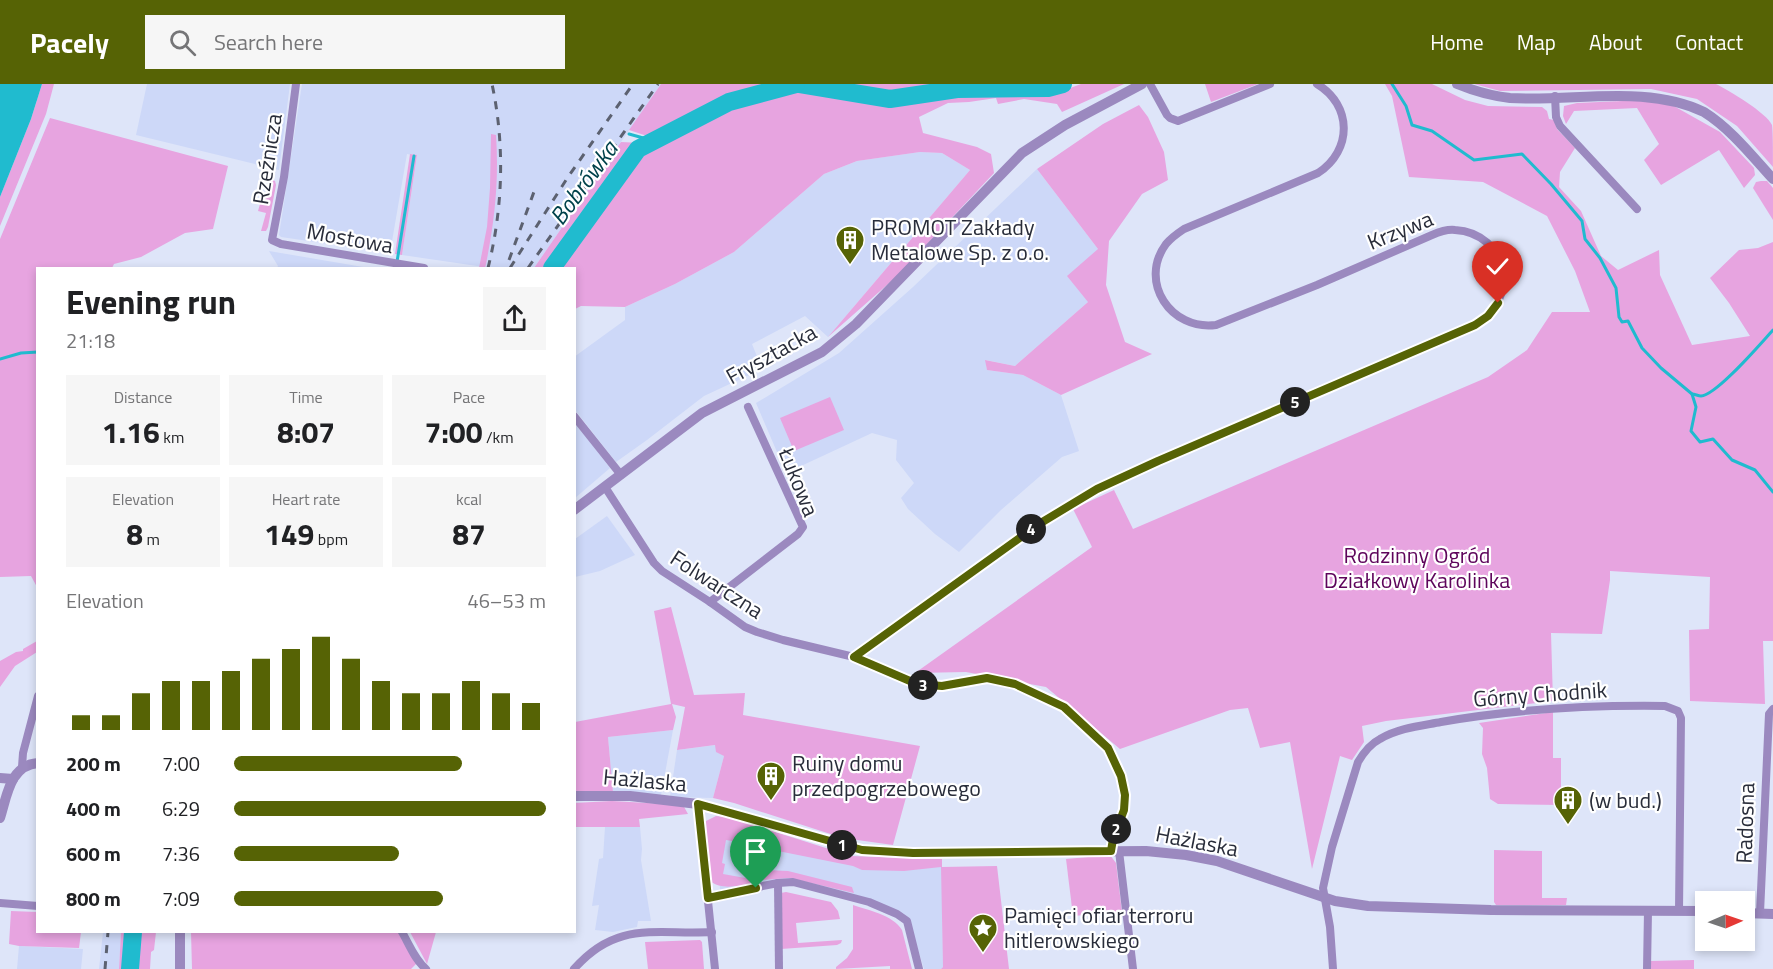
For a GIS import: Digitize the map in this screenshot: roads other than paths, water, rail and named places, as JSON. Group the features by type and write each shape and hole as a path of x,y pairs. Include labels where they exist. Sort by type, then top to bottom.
{"street":[{"name":"Rzeźnicza","path":"272,240 284,177 296,84"},
{"name":"Frysztacka","path":"576,509 702,413 822,351 856,324 1022,153 1065,125 1142,84"},
{"path":"1150,84 1167,115 1178,121 1270,84"},
{"name":"Krzywa","path":"854,657 1039,524 1097,489 1475,325 1493,310 1503,289 1499,261 1486,242 1473,234 1456,230 1432,235 1317,285 1216,325 1200,326 1186,322 1168,307 1158,288 1156,272 1167,243 1184,229 1318,172 1329,165 1336,156 1343,136 1342,115 1333,98 1317,84"},
{"path":"1457,84 1486,94 1511,98 1634,93 1677,99 1703,111 1719,122 1773,179"},
{"path":"1555,96 1560,126 1637,209"},
{"name":"Mostowa","path":"272,240 280,244 417,267"},
{"name":"Łukowa","path":"710,602 798,534 802,527 748,407"},
{"path":"576,419 621,475"},
{"name":"Folwarczna","path":"605,487 654,563 662,571 745,627 854,657 917,684 942,686 987,678 1015,684 1064,707 1108,748 1121,776 1125,795 1124,810 1113,839 1115,851"},
{"path":"1,811 8,784 22,767 23,753 36,704"},
{"name":"Górny Chodnik","path":"1325,898 1323,888 1332,847 1355,771 1362,754 1378,739 1411,727 1466,718 1574,707 1665,706 1676,709 1681,718 1679,911"},
{"name":"Radosna","path":"1760,913 1769,770 1769,714 1773,709"},
{"path":"22,767 36,764"},
{"path":"0,778 8,784"},
{"name":"Hażlaska","path":"576,796 630,796 698,804 862,850 913,853 1146,851 1218,861 1325,898 1350,904 1388,908 1695,912"},
{"path":"698,804 715,969"},
{"path":"1115,851 1134,969"},
{"path":"708,898 793,882 858,898 897,914 907,921 919,969"},
{"path":"778,884 779,969"},
{"path":"1325,898 1330,927 1332,969"},
{"path":"0,903 36,906"},
{"path":"1647,969 1648,911"},
{"path":"1755,913 1773,914"},
{"path":"574,969 588,953 626,934 712,932"},
{"path":"180,933 180,969"},
{"path":"403,933 421,965 426,969"}],"water":[{"path":"0,84 42,84 31,119 0,197"}],"waterway":[{"name":"Bobrówka","path":"553,267 638,149 729,102 796,84"},
{"name":"Bobrówka","path":"800,84 890,99 957,89 1048,88 1063,84"},
{"path":"1392,84 1406,106 1412,125 1432,131 1474,160 1522,154 1551,184 1582,221 1585,239 1600,258 1616,288 1619,317 1622,322 1628,321 1642,348 1661,368 1692,394 1696,407 1691,431 1700,442 1713,439 1732,460 1755,470 1773,492"},
{"path":"629,134 654,141"},
{"path":"396,267 414,156"},
{"path":"1692,394 1701,396 1717,387 1773,330"},
{"path":"0,359 21,353 36,352"},
{"name":"Bobrówka","path":"130,969 133,933"}],"railway":[{"path":"488,267 497,223 500,176 499,130 492,84"},
{"path":"511,267 568,177 633,84"},
{"path":"529,267 658,84"},
{"path":"509,260 535,189"},
{"path":"105,969 108,933"}],"place":[{"name":"PROMOT Zakłady Metalowe Sp. z o.o.","path":"850,266"},
{"name":"Ruiny domu przedpogrzebowego","path":"771,802"},
{"name":"(w bud.)","path":"1568,826"},
{"name":"Pamięci ofiar terroru hitlerowskiego","path":"983,954"}],"park label":[{"name":"Rodzinny Ogród Działkowy Karolinka","path":"1417,568"}]}
